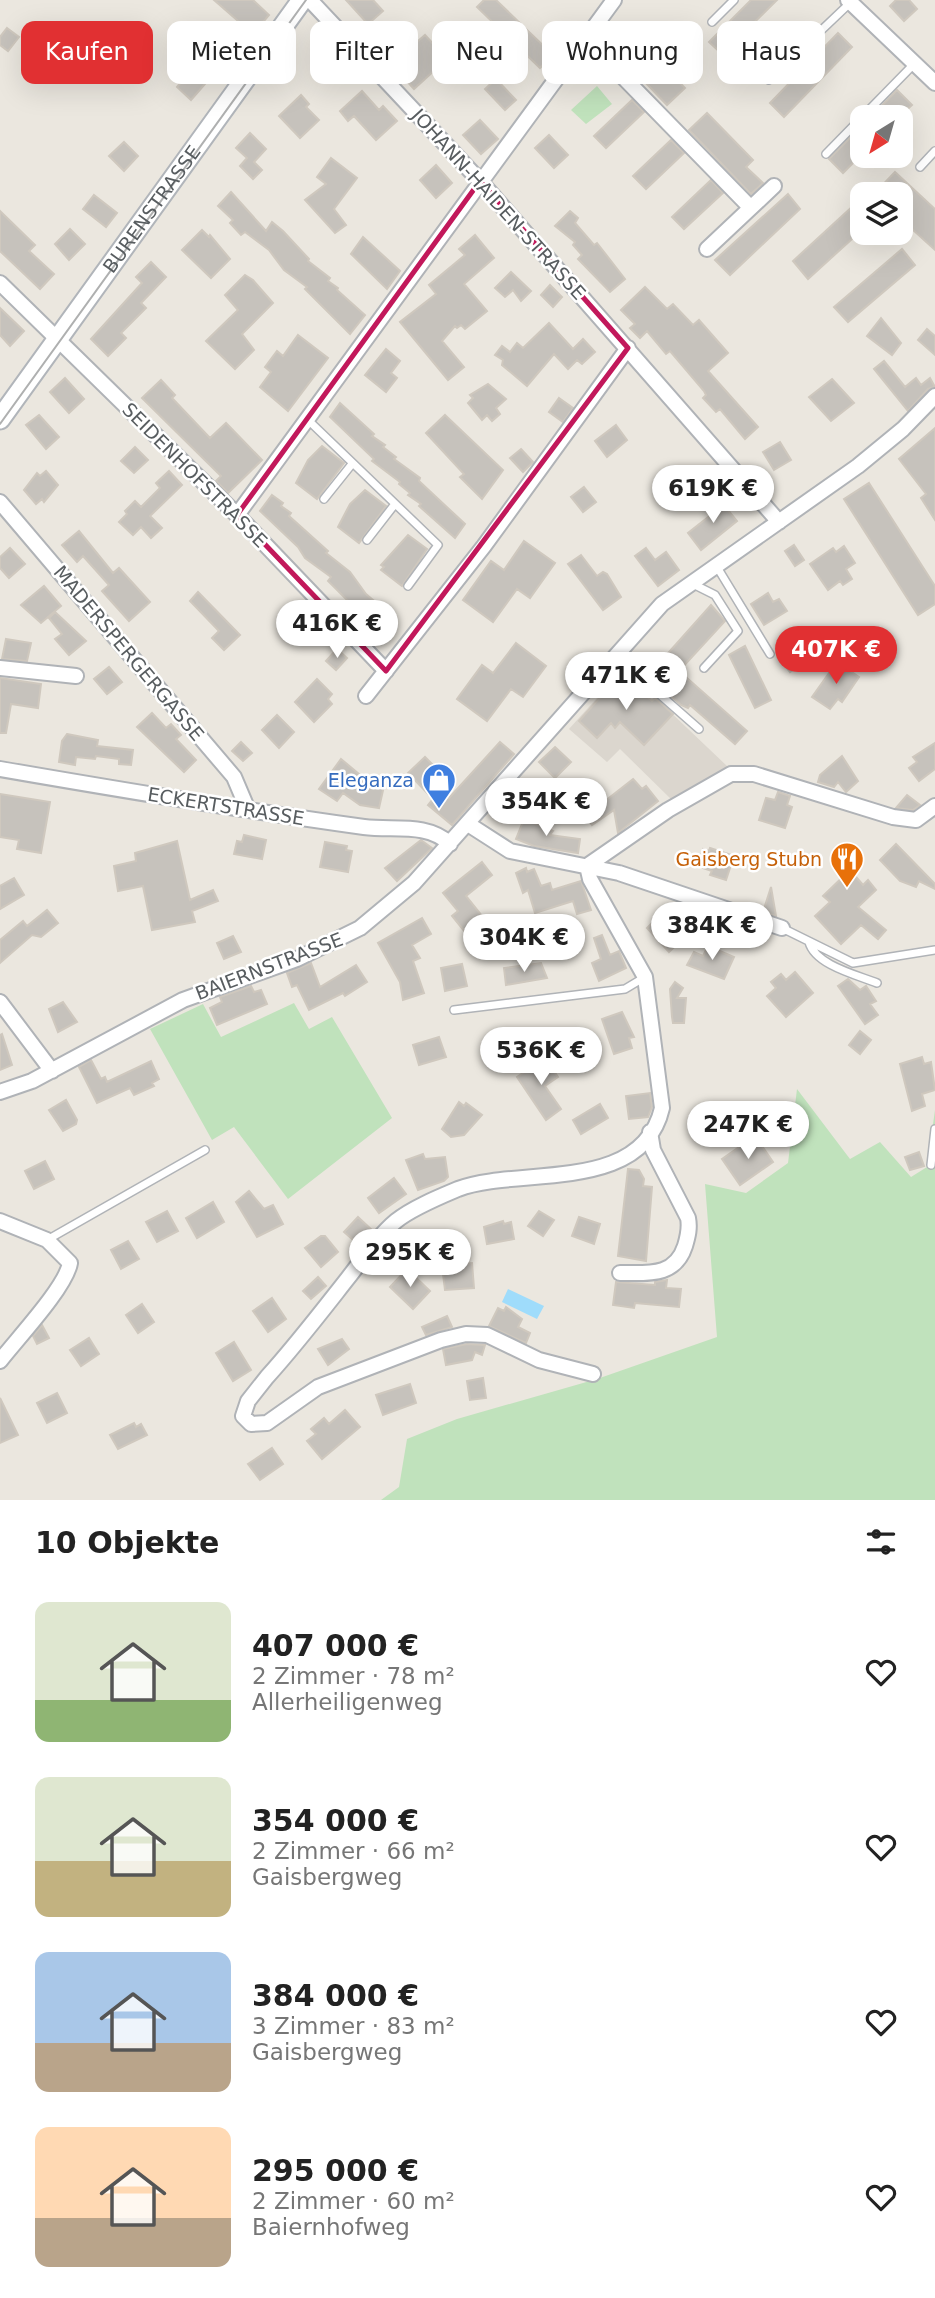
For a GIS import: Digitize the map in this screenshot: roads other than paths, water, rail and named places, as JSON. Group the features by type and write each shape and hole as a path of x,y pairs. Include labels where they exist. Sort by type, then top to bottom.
{"street":[{"name":"BURENSTRASSE","path":"0,419 302,0"},
{"name":"JOHANN-HAIDEN-STRASSE","path":"310,0 480,181 779,522"},
{"path":"599,21 614,0"},
{"path":"849,1 935,83"},
{"path":"237,515 552,84"},
{"path":"630,84 750,207"},
{"path":"707,249 774,186"},
{"name":"SEIDENHOFSTRASSE","path":"0,283 237,515 386,671"},
{"path":"366,696 484,546 628,348"},
{"name":"BAIERNSTRASSE","path":"0,1092 52,1071 183,1000 296,959 360,929 414,883 662,604 858,466 903,429 935,396"},
{"name":"MADERSPERGERGASSE","path":"0,502 234,777 248,810"},
{"path":"0,668 76,676"},
{"name":"ECKERTSTRASSE","path":"0,769 390,831 428,831 450,844"},
{"path":"587,866 668,810 731,774 754,774 893,817 916,820 935,806"},
{"path":"468,824 510,851 619,873 782,928"},
{"path":"587,866 590,879 645,977 662,1108 659,1120 640,1146 613,1163 563,1177 481,1182 456,1190 397,1221 248,1401 243,1416 251,1424 267,1423 317,1387 441,1340 466,1334 487,1335 539,1360 593,1374"},
{"path":"0,1002 52,1071"},
{"path":"620,1273 665,1271 679,1260 689,1230 688,1218 653,1150 650,1132"},
{"path":"0,1221 47,1240 70,1264 69,1272 0,1361"}],"lane":[{"path":"712,22 734,0"},
{"path":"825,25 849,1"},
{"path":"826,154 915,63"},
{"path":"920,167 935,150"},
{"path":"307,419 438,545 408,586"},
{"path":"324,499 352,464"},
{"path":"367,540 395,504"},
{"path":"717,567 770,654"},
{"path":"692,584 715,595 738,631 704,668"},
{"path":"616,656 699,729"},
{"path":"782,928 853,963 935,950"},
{"path":"809,941 814,952 828,962 877,983"},
{"path":"454,1010 625,989 645,977"},
{"path":"931,1165 935,1129"},
{"path":"47,1240 205,1150"}],"water":[{"path":"508,1289 544,1306 537,1319 502,1302"}],"tram line":[{"path":"0,424 306,0"}],"place":[{"name":"Eleganza","path":"439,810"},
{"name":"Gaisberg Stubn","path":"847,889"}]}
